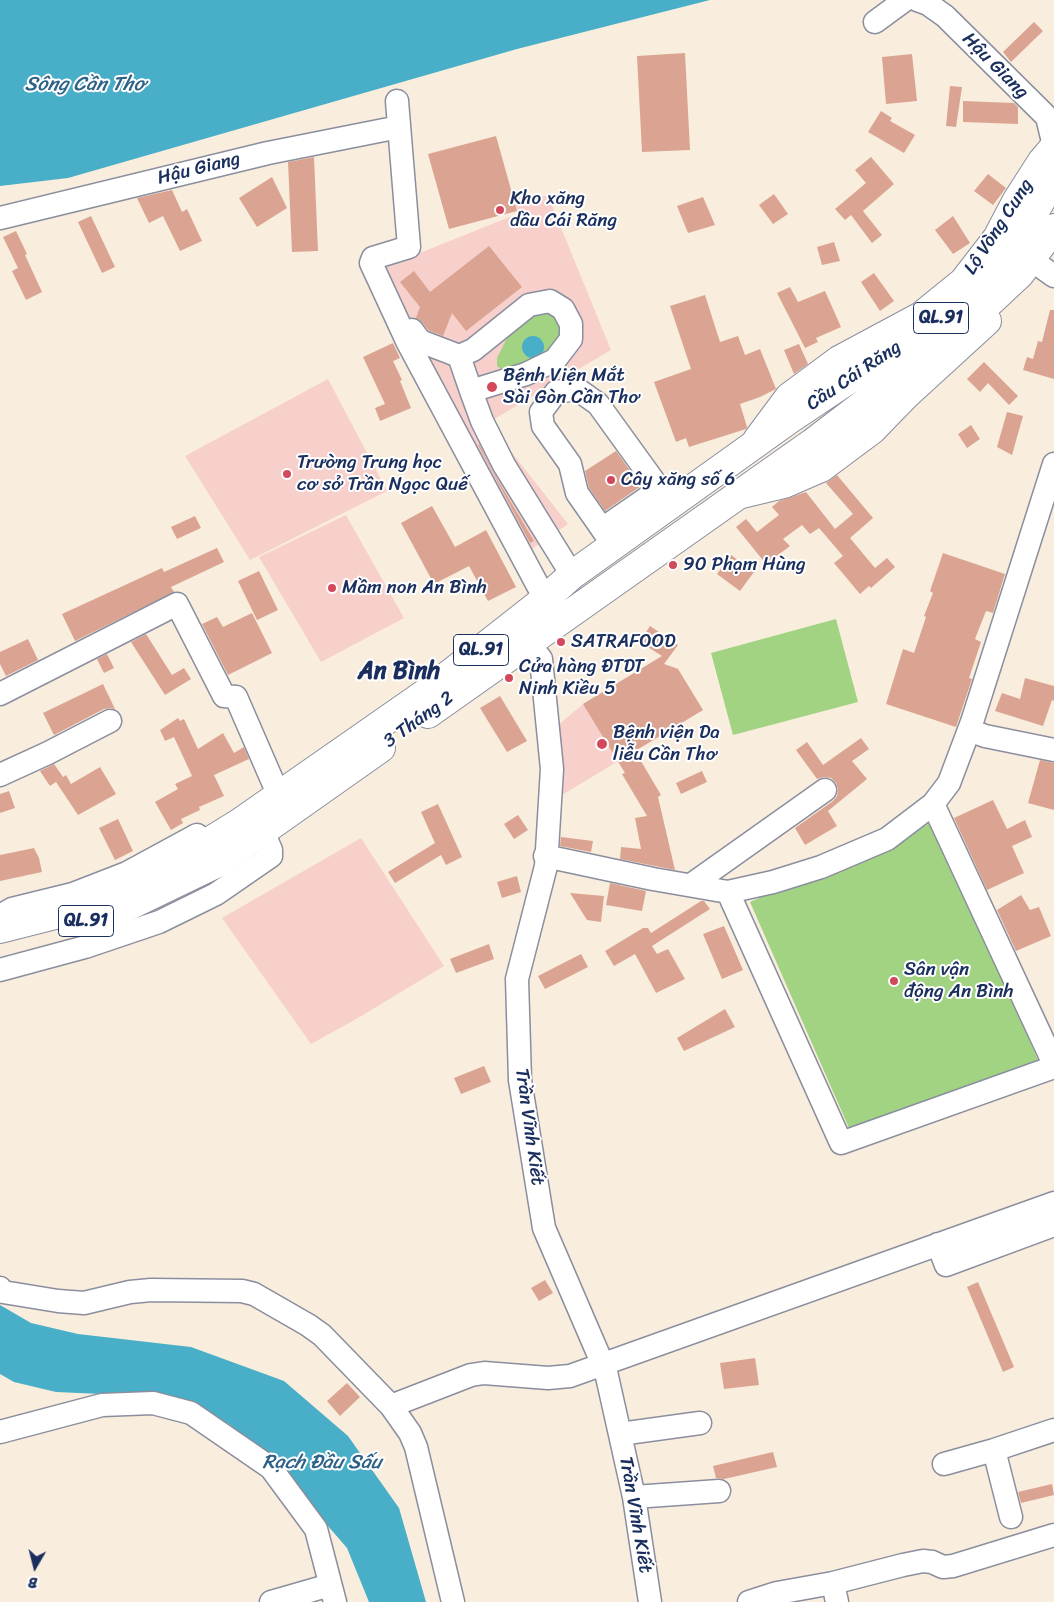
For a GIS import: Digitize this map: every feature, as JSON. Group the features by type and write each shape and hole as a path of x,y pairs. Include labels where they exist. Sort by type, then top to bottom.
{"main road":[{"name":"Lộ Vòng Cung","path":"752,446 789,397 839,360 921,316 963,282 997,238 1017,200 1054,146"},
{"name":"Cầu Cái Răng","path":"790,419 969,299 1011,253 1054,178"},
{"name":"Cầu Cái Răng","path":"812,443 974,317 1020,274 1054,228"},
{"path":"737,495 784,484 821,468 872,430 905,396 1049,263"},
{"name":"3 Tháng 2","path":"251,828 279,796 424,694 545,599 572,575 608,538 665,497 752,446 790,419"},
{"name":"3 Tháng 2","path":"0,948 127,908 166,879 251,828 528,642 812,443"},
{"name":"3 Tháng 2","path":"0,929 71,911 166,879"}],"street":[{"path":"875,22 905,0"},
{"name":"Hậu Giang","path":"917,0 928,4 945,16 1047,117 1054,146"},
{"path":"397,100 409,247 373,258 371,263 407,342 545,599"},
{"name":"Hậu Giang","path":"0,218 268,153 399,127"},
{"path":"412,330 420,341 459,356 473,350 529,305 550,300 563,310 571,324 571,339 555,360 526,374 471,391"},
{"path":"459,356 482,421 504,465 572,575"},
{"path":"608,538 577,493 570,464 543,426 541,412 556,392 577,389 598,404 665,497"},
{"path":"545,856 653,879 728,892 773,882 813,869 887,839 933,804 949,783 969,730 1054,464"},
{"path":"0,694 177,604 224,696 236,697 279,796"},
{"name":"Trần Vĩnh Kiết","path":"528,642 541,659 552,769 545,856 546,866 517,979 520,1080 544,1228 606,1372 634,1498 650,1602"},
{"path":"0,775 110,721"},
{"path":"969,730 985,736 1054,750"},
{"path":"691,885 825,790"},
{"path":"728,892 841,1143 1054,1066 933,804"},
{"path":"0,916 12,909 73,894 127,872 232,818 251,828 271,850 272,856 216,894 150,925 85,948 0,970"},
{"path":"390,1406 471,1374 484,1373 559,1378 1054,1203"},
{"path":"938,1244 946,1265 1054,1225"},
{"path":"0,1288 3,1292 58,1301 84,1303 130,1292 151,1290 242,1292 254,1294 322,1334 390,1406 403,1422 416,1448 454,1602"},
{"path":"0,1432 102,1405 153,1403 191,1413 271,1468 316,1528 333,1594 271,1602"},
{"path":"620,1434 700,1424"},
{"path":"944,1464 1054,1430"},
{"path":"994,1450 1010,1517"},
{"path":"634,1498 719,1491"},
{"path":"749,1602 777,1593 835,1593 903,1565 923,1561 932,1562 943,1567 953,1566 1054,1535"}],"shaded area":[{"name":"Bệnh Viện Mắt Sài Gòn Cần Thơ","path":"548,196 611,350 491,421 498,435 568,524 523,555 416,353 385,267 517,214 515,198"},
{"name":"Trường Trung học cơ sở Trần Ngọc Quế","path":"328,379 387,491 250,560 185,456"},
{"name":"Mầm non An Bình","path":"346,515 404,618 321,662 259,557"},
{"name":"Bệnh viện Da liễu Cần Thơ","path":"655,661 678,669 703,710 562,795 556,727 583,704"},
{"path":"361,838 444,966 311,1044 222,918"}],"green space":[{"path":"540,312 553,312 566,324 556,348 505,372 497,366 497,358 507,338 515,328"},
{"path":"836,619 858,702 733,735 711,653"},
{"name":"Sân vận động An Bình","path":"935,821 1038,1060 849,1128 750,902"}],"water":[{"name":"Sông Cần Thơ","path":"0,0 710,0 517,49 68,178 0,186"},
{"path":"533,336 541,339 544,347 541,355 533,358 525,355 522,347 525,339"},
{"name":"Rạch Đầu Sấu","path":"0,1305 31,1323 78,1334 191,1347 284,1381 348,1436 399,1508 426,1602 369,1602 347,1548 272,1459 229,1424 170,1397 56,1392 14,1382 0,1374"}],"building":[{"path":"1034,22 1043,31 1011,62 1003,52"},
{"path":"685,53 690,150 642,152 637,56"},
{"path":"912,54 917,101 886,104 882,57"},
{"path":"950,86 962,87 956,127 946,126"},
{"path":"963,101 1014,103 1018,107 1018,124 963,122"},
{"path":"881,111 892,118 890,121 915,135 904,153 868,132"},
{"path":"496,136 517,211 449,229 428,154"},
{"path":"314,157 318,251 292,252 288,162"},
{"path":"871,157 894,184 863,211 882,235 872,243 851,215 845,220 835,209 866,183 855,170"},
{"path":"988,174 1006,188 993,205 974,191"},
{"path":"272,177 287,208 257,227 239,198"},
{"path":"172,190 182,212 187,209 202,241 180,251 163,216 149,223 137,198"},
{"path":"774,194 788,214 773,224 759,205"},
{"path":"703,197 715,225 688,233 677,206"},
{"path":"91,216 115,267 102,273 78,222"},
{"path":"953,216 970,243 953,254 935,230"},
{"path":"16,231 42,292 26,300 12,271 18,268 3,237"},
{"path":"834,242 840,261 822,265 817,247"},
{"name":"Bệnh Viện Mắt Sài Gòn Cần Thơ","path":"489,246 522,287 466,331 452,313 443,336 428,330 416,318 420,307 400,282 414,271 430,292"},
{"path":"874,273 894,301 880,311 861,282"},
{"path":"790,287 798,302 825,291 841,327 816,338 818,342 805,348 777,293"},
{"path":"705,295 720,342 738,336 745,355 760,349 776,389 740,404 746,429 689,447 686,438 676,442 654,382 691,369 670,306"},
{"path":"1050,310 1054,310 1054,379 1023,370 1027,357 1033,359 1038,341 1042,342"},
{"path":"393,343 400,358 393,361 402,380 400,381 411,408 380,421 375,408 385,404 363,357"},
{"path":"799,344 808,364 794,374 784,350"},
{"path":"984,362 1018,396 1009,405 988,383 980,392 967,379"},
{"path":"1007,412 1023,416 1012,455 997,447"},
{"path":"971,425 980,439 967,448 958,434"},
{"path":"478,445 493,472 534,541 530,543"},
{"path":"616,451 641,486 605,511 589,488 585,471"},
{"path":"837,475 873,518 850,538 875,568 887,558 895,567 871,588 869,586 860,594 834,563 843,556 819,528 810,534 802,525 783,539 790,546 766,564 736,527 746,519 757,532 779,515 772,507 779,501 806,492 835,529 853,514 826,483"},
{"path":"432,506 455,547 486,530 516,587 488,601 469,566 434,584 401,523"},
{"path":"195,516 201,528 177,539 171,527"},
{"path":"217,548 224,562 171,587 174,592 75,641 62,614 162,568 164,572"},
{"path":"943,553 1005,574 993,613 986,611 975,639 981,642 969,678 972,679 956,727 886,704 903,649 914,653 926,617 924,616 933,593 930,591"},
{"path":"731,555 754,572 740,591 717,574"},
{"path":"259,571 278,610 257,620 238,581"},
{"path":"252,613 272,653 228,675 202,624 217,617 223,627"},
{"name":"Bệnh viện Da liễu Cần Thơ","path":"650,626 678,645 664,664 678,669 703,710 635,751 661,795 658,797 675,870 620,859 621,847 641,849 635,818 647,816 622,774 625,773 583,704 662,656 640,642"},
{"path":"146,634 172,675 184,668 191,679 165,695 131,642"},
{"path":"28,639 38,660 6,676 0,664 0,652"},
{"path":"107,654 114,668 104,673 97,659"},
{"path":"1025,678 1054,686 1054,701 1052,700 1043,726 995,711 1002,693 1020,699"},
{"path":"103,684 115,709 104,709 54,735 43,713"},
{"path":"500,696 527,741 507,752 480,708"},
{"path":"178,718 180,721 184,719 198,749 223,733 234,753 244,747 249,759 214,775 224,796 199,807 200,810 181,819 183,823 171,830 155,802 178,789 175,784 192,776 174,737 165,741 160,730"},
{"path":"861,738 869,749 852,761 867,779 828,811 837,826 805,845 795,828 833,801 837,796 838,789 836,783 831,778 817,779 796,750 807,742 823,765"},
{"path":"1040,760 1054,763 1054,810 1028,803"},
{"path":"54,764 63,777 50,786 40,771"},
{"path":"100,767 116,794 78,815 56,782 66,775 71,784"},
{"path":"702,771 707,782 681,794 676,783"},
{"path":"9,791 15,808 0,813 0,794"},
{"path":"993,800 1007,829 1025,820 1032,837 1012,846 1024,873 987,890 954,818"},
{"path":"438,804 462,857 446,865 441,855 395,883 388,872 435,843 421,812"},
{"path":"518,815 528,830 514,839 504,824"},
{"path":"118,819 133,851 115,860 99,828"},
{"path":"561,837 593,841 591,852 560,846"},
{"path":"34,848 39,858 42,872 0,881 0,855"},
{"path":"517,876 521,892 502,898 497,882"},
{"path":"610,883 646,891 642,911 606,905"},
{"path":"570,893 604,896 601,922 587,920"},
{"path":"1021,895 1030,910 1039,907 1051,936 1016,951 997,910"},
{"path":"701,901 704,901 710,909 652,946 657,954 668,949 685,979 656,993 635,954 614,966 605,951 643,928 648,928 651,933"},
{"path":"724,926 743,970 722,979 703,934"},
{"path":"489,944 494,959 456,973 450,959"},
{"path":"581,954 588,967 545,989 538,976"},
{"path":"725,1009 735,1027 684,1051 677,1038"},
{"path":"484,1066 491,1082 461,1094 454,1078"},
{"path":"545,1280 553,1293 539,1301 531,1288"},
{"path":"978,1282 1014,1367 1003,1372 967,1287"},
{"path":"755,1358 759,1385 724,1389 720,1363"},
{"path":"347,1383 360,1397 340,1416 327,1401"},
{"path":"773,1452 777,1467 724,1479 716,1478 713,1466"},
{"path":"1052,1484 1054,1495 1021,1503 1018,1492"}],"place":[{"name":"Kho xăng dầu Cái Răng","path":"500,210"},
{"name":"Bệnh Viện Mắt Sài Gòn Cần Thơ","path":"492,387"},
{"name":"Trường Trung học cơ sở Trần Ngọc Quế","path":"287,474"},
{"name":"Cây xăng số 6","path":"611,480"},
{"name":"90 Phạm Hùng","path":"673,565"},
{"name":"Mầm non An Bình","path":"332,588"},
{"name":"SATRAFOOD","path":"561,642"},
{"name":"Cửa hàng ĐTDT Ninh Kiều 5","path":"509,678"},
{"name":"Bệnh viện Da liễu Cần Thơ","path":"602,744"},
{"name":"Sân vận động An Bình","path":"894,981"}],"district":[{"name":"An Bình","path":"399,672"}]}
